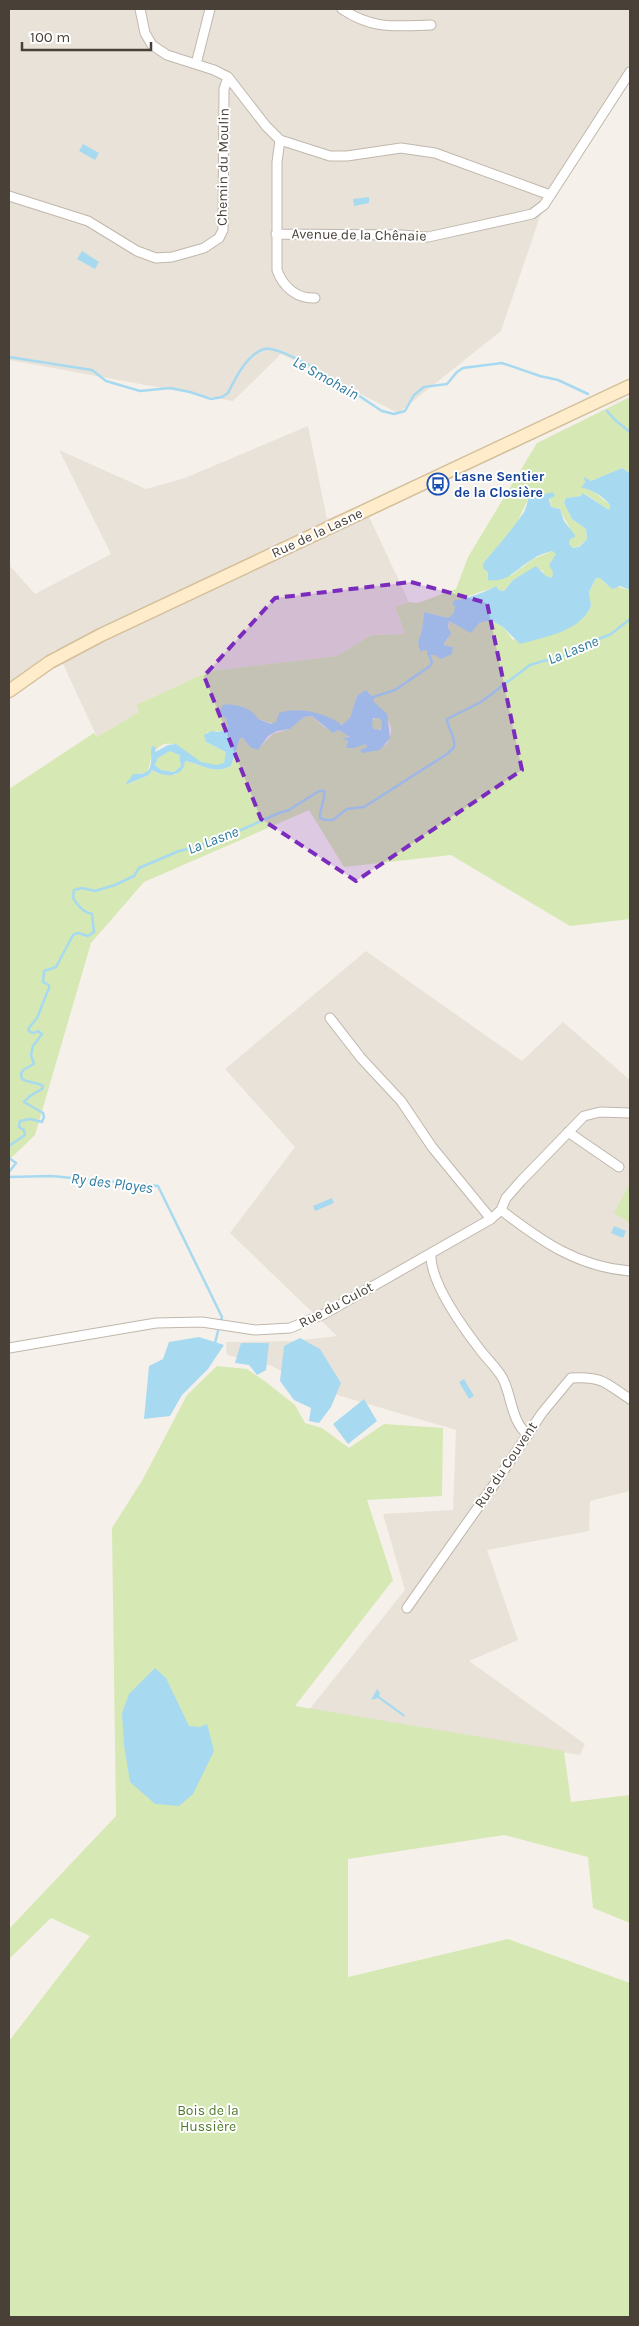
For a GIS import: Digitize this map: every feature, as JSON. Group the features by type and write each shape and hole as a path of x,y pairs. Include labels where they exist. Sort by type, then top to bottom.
{"street":[{"path":"140,9 145,33 152,45 167,55 228,77 280,140 330,156 347,156 401,148 418,149 435,153 550,195"},
{"path":"196,64 210,9"},
{"path":"342,9 379,26 431,25"},
{"name":"Avenue de la Chênaie","path":"276,234 428,237 532,214 544,205 630,72"},
{"name":"Chemin du Moulin","path":"9,196 88,221 147,256 156,258 180,256 215,242 222,230 224,89 228,77"},
{"path":"280,140 277,162 276,234 276,256 279,277 295,293 302,297 315,298"},
{"name":"Rue de la Lasne","path":"9,691 50,662 101,635 630,386"},
{"path":"330,1018 361,1058 401,1101 432,1148 491,1219"},
{"name":"Rue du Culot","path":"9,1348 156,1323 202,1322 255,1330 290,1328 324,1314 491,1219 501,1210 511,1192 584,1116 600,1112 630,1113"},
{"path":"568,1132 619,1167"},
{"path":"501,1210 540,1239 566,1254 598,1267 630,1271"},
{"path":"431,1253 434,1276 468,1334 503,1379 514,1415 522,1430 528,1435"},
{"name":"Rue du Couvent","path":"407,1608 542,1413 571,1378 590,1377 600,1379 630,1399"}],"highlighted area":[{"path":"411,582 487,603 522,770 451,815 356,881 261,819 204,676 275,598"}],"shaded area":[{"path":"9,9 630,9 630,72 547,196 501,331 398,413 281,354 233,401 9,360"},
{"path":"308,426 327,519 363,504 409,602 395,607 405,634 371,635 337,656 210,671 136,705 139,712 97,737 56,649 9,682 9,565 35,594 111,554 59,450 146,489 185,478"},
{"path":"366,951 522,1061 563,1022 630,1080 630,1491 590,1501 589,1531 487,1550 518,1640 469,1661 585,1744 580,1755 308,1711 405,1590 383,1514 453,1510 456,1430 307,1386 272,1366 227,1355 226,1342 293,1341 337,1336 230,1233 295,1147 225,1069"}],"green space":[{"path":"630,397 630,473 622,468 591,481 584,479 589,488 610,505 609,510 584,493 581,496 566,498 564,503 572,519 586,529 587,539 578,547 573,548 569,544 570,529 560,509 551,507 550,498 535,489 514,528 484,562 494,579 512,575 533,559 552,551 556,553 552,578 545,576 542,570 513,580 504,591 499,590 496,586 471,595 460,602 454,614 448,618 424,612 422,630 418,642 421,650 445,646 444,642 448,639 449,621 460,627 491,620 503,627 513,640 588,612 591,606 589,592 596,578 600,578 606,584 630,590 630,919 570,926 451,855 344,867 309,810 144,882 91,943 35,1135 9,1160 9,789 94,733 97,737 139,712 136,705 210,671 337,656 371,635 405,634 395,607 409,602 418,603 456,589 468,557 537,443","holes":["370,693 377,707 388,720 391,730 387,744 371,752 366,744 346,747 348,744 346,737 350,737 339,730 334,732 324,727 312,716 304,717 290,729 273,734 259,748 250,747 243,738 240,738 231,766 213,769 185,761 176,775 156,773 152,770 149,775 128,784 140,773 146,773 153,754 159,747 166,744 178,746 202,763 222,765 226,760 226,752 206,742 207,732 226,731 228,729 226,718 258,719 274,724 286,711 301,712 326,718 344,725 350,719 357,696"]},
{"path":"375,718 379,718 383,724 379,730 375,730 371,726 371,722"},
{"path":"170,751 177,754 180,760 181,766 174,772 161,770 155,765 158,758"},
{"path":"630,1185 630,1223 614,1213"},
{"name":"Bois de la Hussière","path":"217,1366 247,1369 295,1405 305,1423 322,1428 349,1448 384,1424 443,1428 442,1496 367,1500 393,1580 295,1706 564,1751 571,1802 630,1795 630,1923 593,1908 588,1857 504,1835 348,1859 348,1977 508,1939 630,1983 630,2317 9,2317 9,2041 90,1936 51,1918 9,1959 9,1929 116,1816 112,1528 143,1479 187,1395"}],"water":[{"path":"83,144 99,153 95,160 79,151"},
{"path":"369,197 369,203 354,206 353,199"},
{"path":"82,251 99,262 95,269 77,259"},
{"path":"622,468 630,473 630,590 620,586 612,589 600,578 596,578 589,592 591,606 586,615 570,628 550,636 520,644 503,627 491,620 479,623 471,633 449,621 448,627 451,634 444,643 445,646 453,647 452,654 441,659 435,655 427,655 427,650 420,651 418,642 422,630 424,612 448,618 454,613 455,607 452,603 455,600 469,597 496,586 499,590 504,591 513,580 536,566 546,576 552,578 553,572 549,565 556,554 552,551 537,556 512,574 501,579 488,580 488,572 483,568 484,562 510,532 524,512 532,490 545,494 553,492 555,496 549,499 551,507 560,509 564,521 575,535 575,537 570,539 569,544 573,548 579,547 587,539 586,529 572,519 564,503 566,498 581,496 583,493 609,510 610,505 604,499 581,487 585,483 584,477 591,481"},
{"path":"366,690 373,697 374,702 387,714 390,738 380,750 362,753 360,750 367,747 366,744 354,748 346,748 348,741 342,738 350,737 339,730 333,733 312,716 304,717 290,729 277,731 268,736 258,750 250,747 243,738 240,738 231,766 213,769 185,761 181,771 173,775 157,773 152,770 149,775 125,785 133,774 143,773 150,768 152,746 156,747 155,752 168,745 176,744 201,762 217,765 224,763 226,752 206,742 204,735 211,731 218,732 228,729 226,718 221,715 220,710 223,705 243,707 252,712 258,719 271,724 276,722 279,713 295,710 320,714 342,725 350,718 357,696","holes":["373,718 379,718 382,721 381,730 374,729 372,725","170,751 179,755 181,766 174,772 161,770 155,765 158,758"]},
{"path":"332,1198 334,1203 315,1211 313,1206"},
{"path":"614,1226 626,1231 623,1238 611,1233"},
{"path":"199,1337 224,1345 208,1369 182,1395 170,1416 144,1419 149,1366 163,1359 169,1342"},
{"path":"300,1338 320,1349 341,1383 331,1407 319,1423 309,1421 311,1408 294,1400 280,1381 284,1346"},
{"path":"241,1343 269,1343 266,1370 257,1375 249,1365 235,1363"},
{"path":"464,1379 474,1396 469,1399 459,1382"},
{"path":"364,1399 377,1421 348,1444 333,1424"},
{"path":"155,1668 166,1678 189,1726 200,1727 207,1724 214,1751 193,1794 179,1806 155,1804 130,1782 124,1745 122,1713 129,1694"},
{"path":"377,1689 380,1693 379,1696 405,1715 404,1717 378,1698 371,1700"}],"waterway":[{"name":"Le Smohain","path":"9,357 92,370 106,381 140,391 170,388 211,399 222,397 228,393 242,368 252,356 264,349 274,350 305,363 382,411 394,414 405,411 414,395 424,387 447,384 463,368 502,363 558,380 588,394"},
{"name":"Le Smohain","path":"607,411 630,432"},
{"name":"La Lasne","path":"9,1146 25,1135 24,1130 19,1127 20,1121 30,1119 42,1122 44,1117 43,1113 24,1102 42,1089 43,1086 22,1079 21,1074 23,1070 34,1064 31,1055 33,1046 42,1034 38,1031 30,1032 28,1029 37,1018 49,988 49,985 43,982 44,971 56,967 73,935 78,933 88,936 94,932 92,914 83,910 73,898 74,890 82,888 95,891 115,885 134,876 139,868 289,810 319,791 324,791 320,818 325,820 333,820 347,809 364,807 447,754 454,747 454,740 447,719 481,702 530,665 560,658 572,650 611,634 630,619"},
{"path":"373,697 395,690 430,666 432,662 429,655"},
{"name":"La Lasne","path":"9,1158 16,1163 9,1172"},
{"name":"Ry des Ployes","path":"9,1177 51,1176 158,1186 222,1317 221,1320"},
{"name":"Ry des Ployes","path":"215,1343 218,1331"}],"place":[{"name":"Lasne Sentier de la Closière","path":"438,484"}]}
